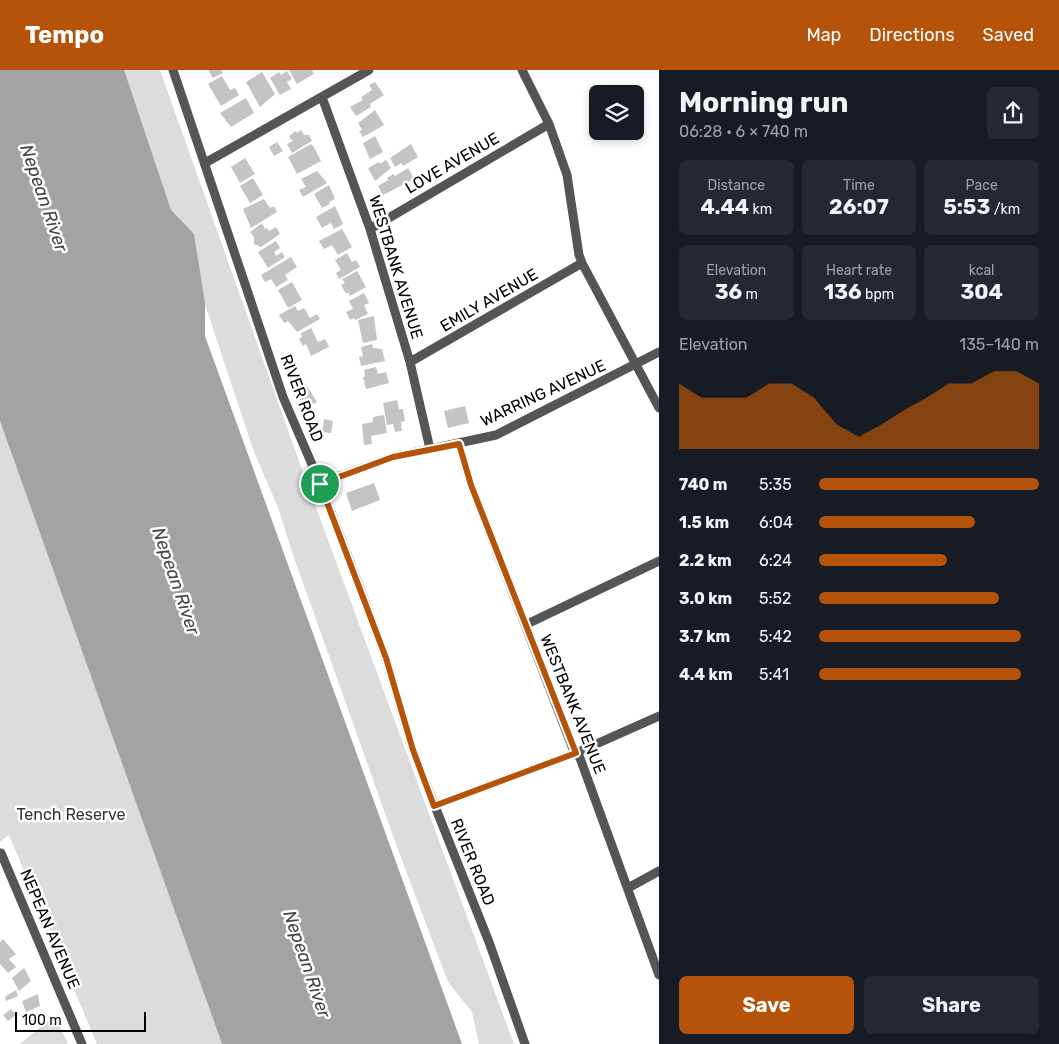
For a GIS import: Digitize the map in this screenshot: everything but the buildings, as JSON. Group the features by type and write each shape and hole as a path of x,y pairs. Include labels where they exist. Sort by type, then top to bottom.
{"street":[{"name":"RIVER ROAD","path":"173,70 284,397 320,484 386,658 413,750 489,942 525,1044"},
{"path":"205,163 370,70"},
{"path":"522,70 549,124 567,175 579,255 582,263 659,408"},
{"name":"WESTBANK AVENUE","path":"322,97 370,229 410,362 430,449"},
{"name":"LOVE AVENUE","path":"370,229 549,124"},
{"name":"EMILY AVENUE","path":"410,362 582,263"},
{"name":"WARRING AVENUE","path":"320,484 387,459 459,444 500,432 659,352"},
{"name":"WESTBANK AVENUE","path":"459,444 471,485 628,888 659,975"},
{"path":"525,625 659,561"},
{"path":"434,806 576,753 659,716"},
{"name":"NEPEAN AVENUE","path":"1,853 82,1044"},
{"path":"628,888 659,871"}],"green space":[{"path":"122,70 160,70 300,464 514,1044 479,1044 472,1012 448,982 397,847 292,552 279,510 254,452 184,241 167,205"},
{"name":"Tench Reserve","path":"0,421 222,1044 97,1044 9,835 0,842"},
{"path":"55,1015 68,1044 20,1044"}],"water":[{"name":"Nepean River","path":"0,70 124,70 171,210 194,234 205,303 205,336 462,1044 222,1044 0,421"}],"route":[{"path":"459,444 471,485 576,753 434,806 413,750 386,658 320,484 393,457 459,444"}]}
